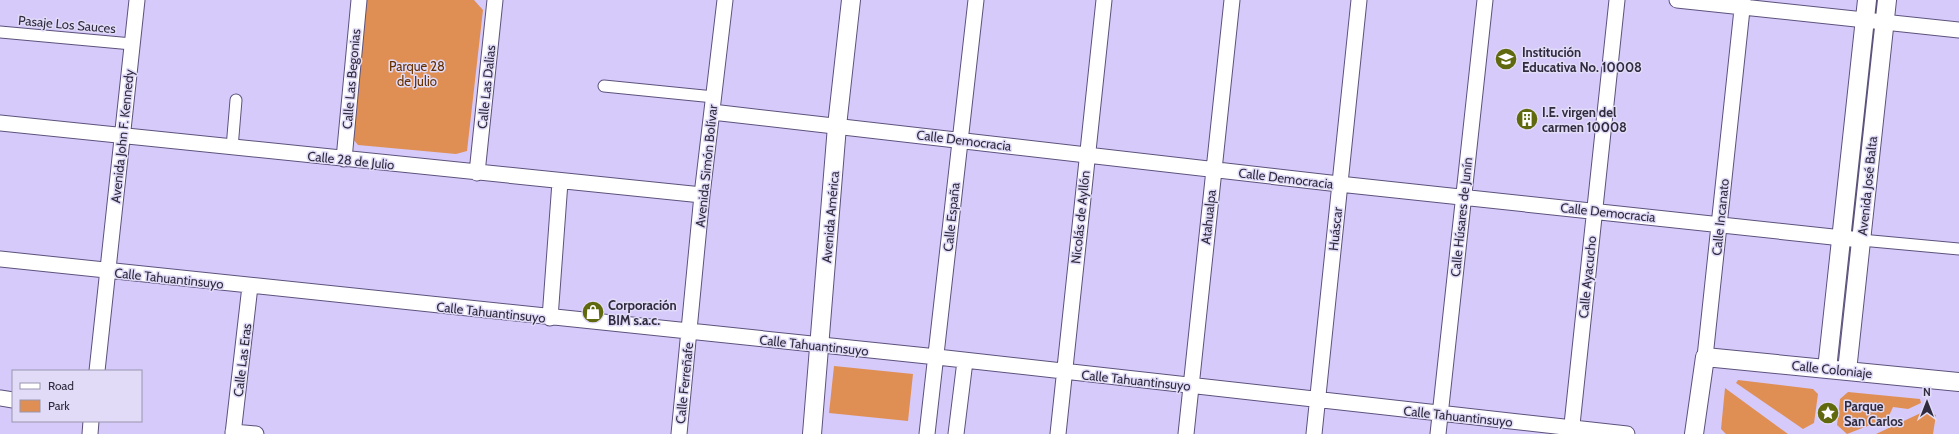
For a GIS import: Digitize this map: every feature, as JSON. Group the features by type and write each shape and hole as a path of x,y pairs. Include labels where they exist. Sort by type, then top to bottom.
{"street":[{"name":"Avenida John F. Kennedy","path":"97,370 137,0"},
{"name":"Calle Las Begonias","path":"344,159 359,0"},
{"name":"Calle Las Dalias","path":"477,173 495,0"},
{"name":"Avenida Simón Bolívar","path":"690,332 702,195 725,0"},
{"name":"Avenida América","path":"812,434 837,126 851,0"},
{"name":"Calle España","path":"927,434 937,357 976,0"},
{"name":"Nicolás de Ayllón","path":"1058,434 1086,154 1104,0"},
{"name":"Atahualpa","path":"1186,434 1232,0"},
{"name":"Huáscar","path":"1314,434 1359,0"},
{"name":"Calle Húsares de Junín","path":"1438,434 1485,0"},
{"name":"Calle Ayacucho","path":"1571,431 1617,0"},
{"path":"1677,0 1743,4 1865,20 1959,30"},
{"name":"Avenida José Balta","path":"1827,369 1867,0"},
{"name":"Avenida José Balta","path":"1847,371 1887,0"},
{"name":"Calle Incanato","path":"1694,434 1705,357 1743,4"},
{"name":"Pasaje Los Sauces","path":"0,32 132,44"},
{"path":"604,86 714,96"},
{"path":"232,148 236,100"},
{"name":"Calle Democracia","path":"712,112 1339,184 1594,210 1861,240"},
{"name":"Calle 28 de Julio","path":"0,123 560,182 702,195"},
{"path":"550,318 560,182"},
{"path":"1861,240 1959,249"},
{"name":"Calle Tahuantinsuyo","path":"0,259 550,318 937,357 1191,387 1440,414 1571,431 1627,434"},
{"name":"Calle Las Eras","path":"233,433 250,286"},
{"name":"Calle Ferreñafe","path":"679,434 690,332"},
{"name":"Calle Coloniaje","path":"1705,357 1959,382"},
{"path":"956,434 965,361"},
{"path":"0,398 12,400"},
{"path":"90,434 91,422"},
{"path":"233,433 256,434"}],"green space":[{"name":"Parque 28 de Julio","path":"365,0 474,0 483,10 467,151 456,154 358,145 352,138"},
{"path":"834,366 913,374 908,421 829,413"},
{"path":"1738,380 1813,389 1818,394 1814,423 1803,429 1736,383"},
{"path":"1725,388 1788,434 1726,434 1721,429"},
{"path":"1848,392 1920,399 1921,403 1908,409 1893,407 1888,418 1847,434 1837,425 1840,399"},
{"path":"1925,411 1936,415 1933,434 1876,434"}],"place":[{"name":"Institución Educativa No. 10008","path":"1506,59"},
{"name":"I.E. virgen del carmen 10008","path":"1527,119"},
{"name":"Corporación BIM s.a.c.","path":"593,312"},
{"name":"Parque San Carlos","path":"1828,413"}]}
